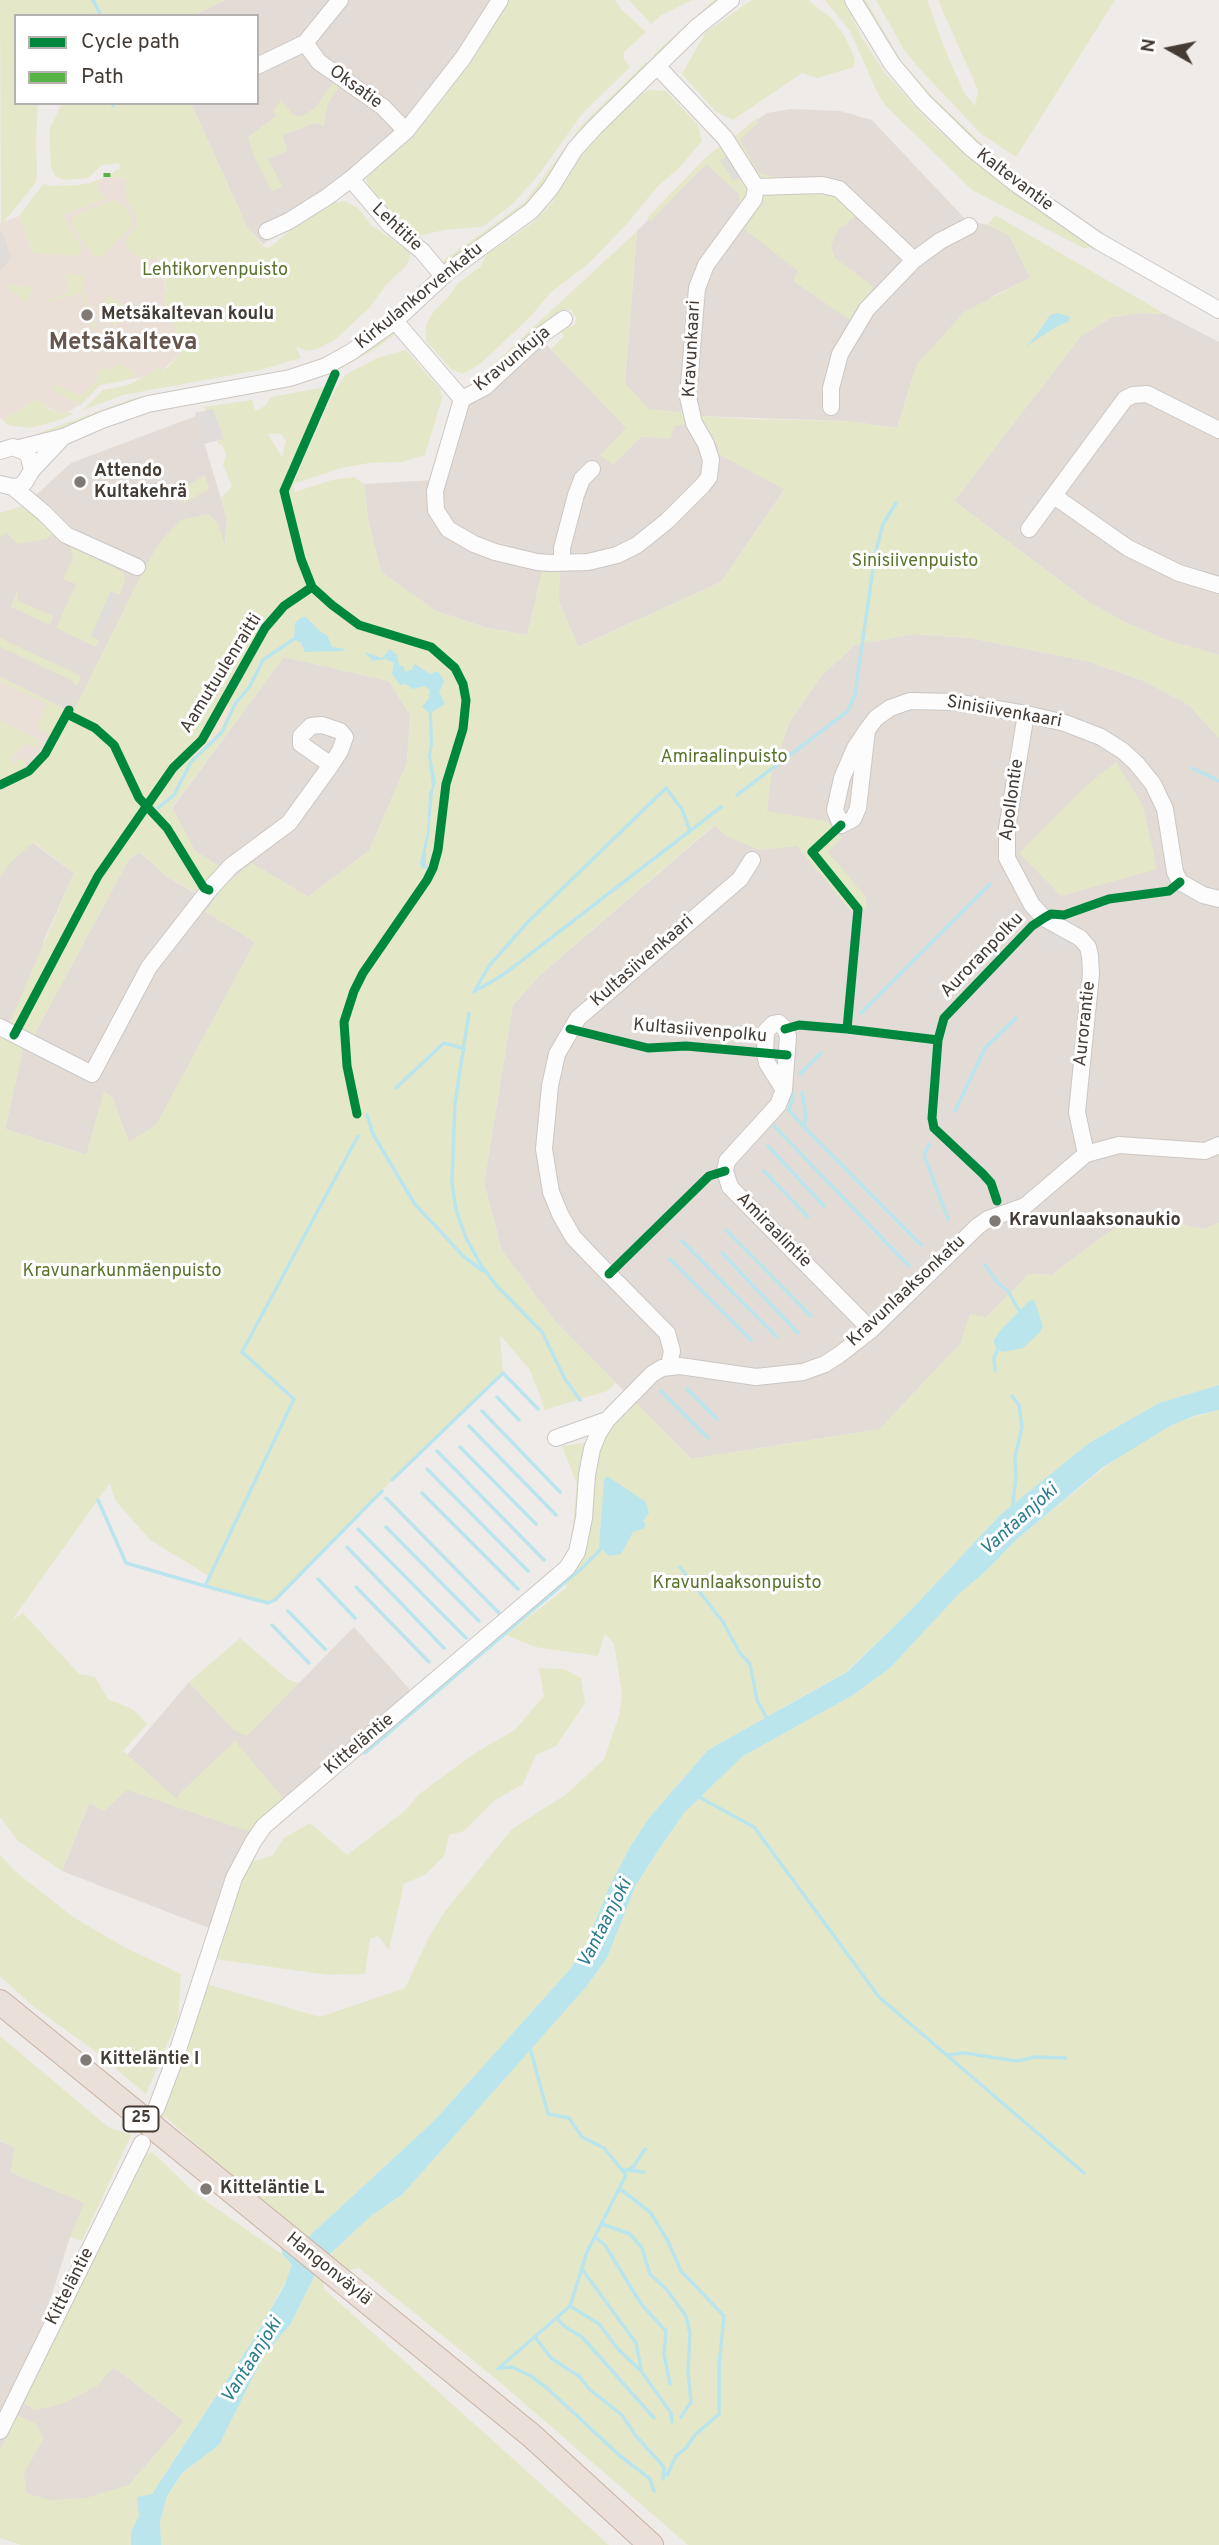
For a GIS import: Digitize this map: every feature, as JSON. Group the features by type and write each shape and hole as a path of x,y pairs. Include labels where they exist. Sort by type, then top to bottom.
{"highway":[{"name":"Hangonväylä","path":"0,2001 532,2436 651,2545"}],"street":[{"path":"259,65 305,43 340,0"},
{"path":"267,231 289,221 351,179 406,131 463,58 500,0"},
{"name":"Kirkulankorvenkatu","path":"64,437 148,404 263,384 326,366 374,338 443,276 538,204 575,149 696,27 731,0"},
{"name":"Kaltevantie","path":"853,1 892,64 923,101 971,148 1015,183 1098,241 1219,310"},
{"name":"Oksatie","path":"305,43 319,62 383,107 406,131"},
{"path":"657,66 725,138 756,187 822,185 839,189 914,260"},
{"name":"Lehtitie","path":"351,179 390,225 422,251 443,276"},
{"name":"Kravunkaari","path":"462,399 435,491 436,510 448,529 465,540 495,552 537,562 603,560 637,545 678,511 709,477 712,460 694,423 688,397 697,288 706,265 754,199 756,187"},
{"path":"831,407 831,388 840,354 856,324 877,297 914,260 940,241 969,226"},
{"name":"Kravunkuja","path":"462,399 485,387 540,336 564,319"},
{"path":"395,321 462,399"},
{"path":"1029,528 1125,399 1133,395 1147,394 1219,430"},
{"path":"6,447 64,437"},
{"path":"5,488 20,486 64,437"},
{"path":"6,447 29,457 31,473 44,513"},
{"path":"562,562 562,548 576,495 582,479 592,469"},
{"path":"5,488 44,513 58,529 75,541 137,567"},
{"path":"1054,496 1128,548 1179,573 1219,584"},
{"name":"Sinisiivenkaari","path":"867,730 858,808 853,819 841,825 835,810 842,778 855,748 867,730 876,718 890,708 911,701 954,702 1026,714 1065,723 1101,737 1137,764 1153,784 1165,808 1175,872 1180,883 1203,895 1219,899"},
{"name":"Apollontie","path":"1026,714 1005,842 1007,858 1032,905 1044,918"},
{"path":"0,1027 92,1074 149,967 231,866 289,823 331,765"},
{"name":"Kultasiivenkaari","path":"669,1366 671,1341 667,1333 580,1244 560,1214 551,1192 544,1149 552,1076 563,1041 578,1018 740,879 752,860"},
{"name":"Aurorantie","path":"1044,918 1080,938 1090,956 1091,974 1077,1112 1086,1154"},
{"name":"Amiraalintie","path":"784,1090 778,1105 727,1161 725,1171 730,1187 871,1330"},
{"name":"Kravunlaaksonkatu","path":"669,1366 756,1377 803,1372 839,1355 871,1330 978,1226 988,1219 1025,1206 1086,1154 1119,1145 1205,1151 1219,1144"},
{"path":"555,1438 607,1420 652,1374 669,1366"},
{"name":"Kitteläntie","path":"156,2109 234,1878 253,1842 264,1826 567,1568 578,1552 592,1449 607,1420"},
{"name":"Kitteläntie","path":"0,2431 142,2143"}],"shaded area":[{"path":"226,0 508,0 369,173 263,244 247,227 192,105 259,105 259,14 195,14"},
{"path":"791,109 840,111 872,120 966,220 988,225 1009,235 1030,278 993,296 917,364 897,428 846,421 698,416 718,445 719,454 785,489 721,582 578,647 559,602 559,569 543,569 527,635 487,628 436,611 381,572 368,519 364,484 433,480 454,412 535,333 627,428 625,383 637,231 736,135 767,113"},
{"path":"729,155 741,176 733,180 720,160"},
{"name":"Metsäkaltevan koulu","path":"105,177 125,179 146,215 182,351 159,374 100,385 80,405 64,414 32,402 3,420 0,418 0,223 19,216 33,253 81,246 62,215 106,198 97,190 98,182"},
{"path":"0,232 4,235 11,258 0,271"},
{"path":"1141,313 1165,314 1219,342 1219,655 1166,640 1126,623 1087,601 954,501 1081,336 1112,317"},
{"path":"213,409 224,439 203,444 195,413"},
{"path":"196,416 227,518 214,687 73,713 41,764 29,776 0,791 0,781 31,762 42,750 48,735 65,712 61,707 0,677 0,513 24,506 71,463"},
{"path":"164,468 170,478 171,489 162,509 148,495 152,488 151,482"},
{"path":"111,591 120,595 99,640 91,636"},
{"path":"912,634 970,638 1087,661 1144,681 1189,705 1219,738 1219,1223 1203,1229 1155,1219 1117,1226 1052,1275 1029,1274 880,1429 691,1459 553,1319 502,1251 484,1183 513,1005 540,975 715,825 772,772 789,723 821,676 855,645"},
{"path":"284,657 389,681 410,715 407,763 369,851 308,897 252,863 223,887 206,912 255,942 157,1124 129,1143 112,1097 87,1155 5,1129 23,1049 0,1036 0,798 36,845 74,873 44,940 34,1035 129,859 140,852 166,876 198,895 220,867 195,851 172,808"},
{"path":"0,677 61,707 65,712 31,762 0,781"},
{"path":"1045,925 1072,940 1068,952 1043,944 1038,939"},
{"path":"354,1627 412,1692 236,1859 209,1928 62,1871 100,1776 128,1754 189,1682 235,1731 299,1683"},
{"path":"0,2141 15,2147 11,2172 85,2203 70,2237 37,2341 114,2367 184,2421 129,2485 0,2531"}],"green space":[{"path":"0,0 226,0 195,14 14,14 14,105 38,105 37,169 36,181 1,225"},
{"path":"509,0 615,0 646,32 624,52 624,59 630,67 582,114 540,173 513,204 482,227 416,236 397,221 382,200 369,190 366,178 407,142 430,115 474,58"},
{"path":"629,0 692,0 660,16 651,24"},
{"path":"714,0 721,0 656,58 653,55"},
{"path":"752,0 808,0 831,18 844,35 855,59 854,67 817,78 802,73 733,120 716,112 682,74 706,32"},
{"path":"825,0 844,0 862,38 885,73 934,127 1092,245 1085,249 972,190 886,106 850,31"},
{"path":"861,0 866,0 900,59 930,94 1016,172 1012,174 969,138 904,71"},
{"path":"876,0 927,0 965,94 975,106 978,90 938,0 1115,0 1016,157 980,133 917,66 903,48"},
{"path":"646,62 649,66 535,199 444,265 440,263 525,202 581,126"},
{"path":"333,83 339,87 328,104 324,126 315,123 283,135 287,151 268,159 282,186 272,192 248,137 276,116 273,111 281,100 293,115 302,116 315,108"},
{"path":"649,90 666,91 698,125 702,141 588,264 551,292 530,317 480,364 463,374 451,369 426,341 426,325 434,311 458,283 480,267 486,255 531,224 552,203 576,163 595,139 639,96"},
{"name":"Lehtikorvenpuisto","path":"61,105 192,105 247,227 264,247 269,248 330,203 344,201 358,208 371,225 410,252 410,258 370,307 335,340 307,351 296,347 301,358 260,370 123,395 83,410 103,390 128,385 155,371 158,366 162,371 182,351 163,297 167,291 158,258 142,260 127,248 125,241 137,225 136,216 125,196 125,179 109,177 121,169 119,163 102,165 88,178 64,180 55,176 51,167 49,131"},
{"path":"757,118 758,123 740,140 758,172 779,177 779,180 758,178 733,138"},
{"path":"723,144 729,155 721,161 733,180 744,176 749,192 739,209 739,194 706,164 651,221 647,218 706,157"},
{"path":"105,177 98,182 97,190 107,198 62,215 82,251 74,256 33,253 19,216 44,183 50,186 78,185"},
{"path":"831,192 860,213 838,230 831,246 835,258 874,287 850,320 793,281 798,271 744,229 754,216 762,195"},
{"path":"115,200 124,206 132,219 132,226 102,256 94,257 72,225 72,218"},
{"path":"995,215 1165,314 1141,313 1112,317 1081,336 954,501 1087,601 1126,623 1166,640 1219,655 1219,738 1189,705 1144,681 1087,661 970,638 912,634 855,645 821,676 789,723 772,772 767,811 826,821 842,838 828,852 866,897 866,909 850,910 797,846 759,850 726,836 714,825 540,975 513,1005 484,1183 502,1251 553,1319 616,1383 607,1391 545,1410 530,1370 500,1335 503,1373 392,1480 275,1600 268,1603 205,1586 209,1576 150,1540 115,1500 110,1483 12,1620 23,1613 79,1674 95,1677 108,1699 134,1710 147,1724 123,1751 177,1799 181,1792 235,1741 284,1799 253,1831 127,1790 104,1811 89,1803 62,1871 18,1841 0,1817 0,1036 23,1049 5,1129 86,1155 104,1091 112,1097 129,1142 156,1125 255,942 206,912 223,887 252,863 308,897 369,851 407,763 410,715 389,681 284,657 172,807 195,851 220,867 186,912 183,911 196,893 166,876 141,852 129,859 34,1035 0,1019 10,1022 74,873 34,842 12,861 0,877 0,791 29,776 51,752 138,581 156,548 168,533 181,520 209,514 218,524 225,546 227,518 221,498 232,486 223,465 226,455 218,441 223,438 213,410 206,411 204,407 252,400 255,411 265,406 271,397 325,387 291,468 287,467 293,483 334,391 345,375 377,358 406,350 440,389 442,398 425,455 402,462 369,463 341,468 293,484 295,492 332,480 354,477 364,484 368,519 381,572 436,611 486,628 527,635 543,568 560,569 559,603 579,647 721,582 785,490 719,454 718,445 698,416 846,421 897,428 917,364 964,312 1030,278 1009,235 988,225","holes":["280,433 286,441 282,457 268,434"]},
{"path":"637,231 625,383 649,409 681,412 682,401 689,424 675,426 670,439 641,437 613,465 600,455 626,428 551,349 564,336 560,331 575,325 576,318 571,310 560,311 483,381 469,387"},
{"path":"65,274 83,275 83,290 96,328 93,329 81,292 48,303 48,300 69,292"},
{"path":"4,284 32,287 27,304"},
{"path":"108,295 130,311 130,314 117,324 112,324 103,307"},
{"path":"394,331 398,332 335,372 265,392 265,389"},
{"path":"120,363 136,374 123,381 100,385 80,405 50,388 57,385 81,396 97,381 99,368 109,370"},
{"path":"223,381 224,384 38,437 39,433 132,399"},
{"path":"35,400 45,404 45,408 73,414 29,428 8,425 3,420"},
{"path":"205,475 209,489 184,503 181,498 183,488"},
{"path":"24,506 52,533 47,539 17,544 6,532 0,538 0,513"},
{"path":"70,546 124,573 125,580 120,595 111,592 91,636 99,640 96,647 56,628 76,584 63,579 73,558"},
{"path":"18,589 17,600 53,616 50,625 11,607"},
{"path":"0,638 81,676 77,686 71,680 0,647"},
{"path":"0,677 61,707 65,712 51,736 36,727 47,704 0,682"},
{"path":"0,721 38,739 37,744 43,747 33,748 28,742 13,755 11,762 15,764 18,759 23,758 26,766 0,781"},
{"path":"1116,762 1143,806 1157,869 1061,896 1019,853 1085,787"},
{"name":"Kravunlaaksonpuisto","path":"1155,1219 1203,1229 1219,1223 1219,1385 1159,1403 1089,1443 1000,1515 911,1610 846,1672 708,1750 649,1818 630,1847 610,1885 586,1944 570,1969 435,2120 305,2240 273,2215 166,2117 157,2121 206,1984 320,2017 405,1988 430,1935 446,1910 512,1829 568,1793 604,1759 619,1716 622,1695 614,1643 605,1634 598,1656 535,1647 506,1635 566,1588 577,1484 562,1446 601,1441 635,1402 691,1459 880,1429 960,1344 970,1314 987,1317 1029,1274 1052,1275 1117,1226"},
{"path":"1219,1410 1219,2545 688,2545 496,2379 359,2268 344,2271 327,2257 372,2215 402,2195 586,1987 607,1958 636,1885 659,1849 684,1813 743,1756 853,1695 890,1668 959,1594 1015,1541 1117,1457 1180,1421"},
{"path":"240,1638 287,1679 299,1683 247,1736 235,1731 189,1682"},
{"path":"539,1668 564,1669 581,1678 585,1703 556,1746 536,1755 523,1784 495,1800 464,1831 449,1835 444,1856 426,1874 404,1884 389,1950 378,1936 370,1939 365,1974 328,1975 215,1959 233,1903 251,1862 273,1855 284,1838 310,1823 347,1855 406,1810 419,1794 478,1751 515,1730 544,1696"},
{"path":"0,1855 16,1872 73,1917 124,1947 181,1974 178,2019 146,2094 96,2052 34,2007 0,1976"},
{"path":"0,2036 108,2127 131,2135 82,2241 70,2237 84,2203 11,2172 14,2147 0,2140"},
{"path":"152,2152 197,2195 283,2255 292,2265 291,2271 255,2337 152,2494 131,2532 131,2545 21,2545 0,2538 0,2450 17,2415 36,2424 44,2438 24,2473 26,2493 50,2500 86,2498 129,2485 184,2421 114,2367 97,2386 62,2404 35,2410 20,2401 97,2254 144,2154"},
{"path":"316,2273 323,2279 324,2289 609,2545 161,2545 160,2521 167,2496 182,2473 219,2445 264,2355 290,2325"}],"sand":[{"path":"227,704 231,709 217,735 200,752 185,761 204,741"}],"water":[{"path":"1058,313 1070,317 1069,321 1025,347 1050,315"},
{"path":"306,617 327,635 332,647 344,649 343,651 305,652 301,643 294,639 295,623"},
{"path":"390,649 397,655 399,665 404,667 405,672 411,670 415,664 430,674 438,671 444,681 439,692 445,704 432,712 431,756 436,782 426,850 429,870 421,867 420,863 427,832 429,792 432,787 428,756 429,713 422,707 429,698 430,690 424,686 413,689 405,684 400,685 392,674 394,663 385,659 373,661 364,652 382,658"},
{"path":"1034,1300 1043,1326 1040,1332 1023,1348 1002,1352 995,1346 994,1340 1029,1301"},
{"name":"Vantaanjoki","path":"1219,1385 1219,1410 1172,1425 1103,1467 1015,1541 959,1594 890,1668 853,1695 743,1756 684,1813 659,1849 636,1885 607,1958 586,1987 402,2195 372,2215 327,2257 305,2240 435,2120 570,1969 586,1944 610,1885 630,1847 649,1818 708,1750 847,1672 911,1610 1000,1515 1089,1443 1159,1403"},
{"path":"607,1476 646,1502 649,1513 643,1521 646,1525 633,1532 621,1554 609,1556 599,1546 604,1480"},
{"name":"Vantaanjoki","path":"279,2243 316,2273 290,2325 264,2355 219,2445 182,2473 167,2496 160,2521 161,2545 131,2545 131,2532 139,2516 137,2497 152,2494 255,2337 284,2286 292,2265 283,2255"}],"waterway":[{"path":"93,0 100,14"},
{"path":"737,795 848,711 855,694 875,555 883,524 896,503"},
{"path":"158,808 174,795 191,762 222,732 235,704 250,686 263,660 294,639"},
{"path":"1192,768 1219,781"},
{"path":"474,992 489,966 526,924 666,788 682,809 690,831"},
{"path":"475,991 503,975 721,807"},
{"path":"861,1013 990,884"},
{"path":"469,1013 455,1103 452,1183 456,1210 466,1238 481,1265 496,1285 542,1332 565,1379 580,1400"},
{"path":"955,1111 985,1048 1016,1018"},
{"path":"396,1088 444,1043 462,1048"},
{"path":"800,1074 821,1053"},
{"path":"792,1087 793,1097 789,1110 804,1127"},
{"path":"802,1092 806,1116 804,1127 921,1245"},
{"path":"367,1115 373,1134 414,1203 463,1256 483,1271"},
{"path":"774,1126 909,1266"},
{"path":"98,1500 126,1563 205,1586 294,1399 242,1352 358,1136"},
{"path":"929,1144 924,1155 948,1219"},
{"path":"768,1146 824,1206"},
{"path":"764,1171 808,1217"},
{"path":"726,1230 811,1316"},
{"path":"682,1241 777,1337"},
{"path":"722,1253 798,1333"},
{"path":"670,1259 751,1340"},
{"path":"985,1265 997,1282 1008,1291 1020,1312"},
{"path":"995,1370 994,1358 998,1349"},
{"path":"392,1480 503,1373 538,1409"},
{"path":"687,1389 717,1419"},
{"path":"661,1391 708,1438"},
{"name":"Vantaanjoki","path":"1012,1396 1019,1405 1022,1427 1015,1457 1016,1478 1012,1509"},
{"path":"497,1397 519,1420"},
{"path":"482,1411 560,1492"},
{"path":"469,1426 556,1515"},
{"path":"460,1447 536,1524"},
{"path":"437,1451 544,1560"},
{"path":"427,1469 528,1571"},
{"path":"205,1586 268,1603 275,1600 382,1491"},
{"path":"422,1493 518,1589"},
{"path":"386,1498 499,1613"},
{"path":"386,1527 479,1621"},
{"path":"358,1529 466,1638"},
{"path":"347,1547 444,1648"},
{"path":"365,1753 601,1549"},
{"path":"680,1567 723,1622 740,1653 750,1664 757,1700 768,1720"},
{"path":"318,1579 355,1618"},
{"path":"356,1587 429,1662"},
{"path":"288,1611 325,1649"},
{"path":"272,1625 309,1663"},
{"path":"699,1797 754,1827 879,1997 1084,2173"},
{"path":"498,2369 570,2306 587,2252 626,2175 604,2148 582,2137 569,2118 548,2114 530,2048"},
{"path":"947,2055 964,2053 1017,2061 1035,2057 1066,2058"},
{"path":"623,2170 634,2166 645,2149"},
{"path":"629,2170 644,2172"},
{"path":"620,2189 650,2212 668,2241 681,2271 724,2316 719,2366 719,2414 676,2456 667,2475"},
{"path":"602,2224 630,2234 642,2248 650,2274 667,2290 686,2316 690,2333 688,2371 691,2402 681,2417"},
{"path":"595,2237 605,2245 641,2304 666,2331 664,2354 670,2384"},
{"path":"582,2269 636,2343 641,2369"},
{"path":"570,2306 599,2324 618,2349 641,2371 671,2413 672,2422"},
{"path":"557,2318 564,2326 582,2337 654,2418"},
{"path":"535,2337 551,2358 580,2377 589,2389 622,2415 636,2436 664,2467 663,2479"},
{"path":"500,2368 512,2367 547,2388 619,2455 650,2479 654,2491"}],"cycle path":[{"path":"284,491 335,374"},
{"path":"284,491 301,559 312,587 359,625 431,647 455,668 463,684 466,700 463,729 446,784 438,850 433,868 363,973 344,1022 347,1066 357,1114"},
{"name":"Aamutuulenraitti","path":"14,1035 98,876 173,768 202,740 265,628 284,606 312,587"},
{"path":"0,785 29,771 45,754 69,710"},
{"path":"67,714 95,728 114,745 139,798 167,828 204,888 209,890"},
{"path":"785,1029 799,1025 847,1029 858,909 812,852 841,825"},
{"name":"Auroranpolku","path":"997,1201 991,1183 934,1128 932,1118 938,1040 944,1018 1032,926 1044,918 1051,914 1064,915 1109,899 1169,891 1180,882"},
{"name":"Kultasiivenpolku","path":"570,1029 648,1048 686,1046 787,1055"},
{"path":"847,1029 938,1040"},
{"path":"609,1274 709,1176 725,1171"}],"place":[{"name":"Metsäkaltevan koulu","path":"87,315"},
{"name":"Attendo Kultakehrä","path":"80,482"},
{"name":"Kravunlaaksonaukio","path":"995,1221"},
{"name":"Kitteläntie I","path":"86,2060"},
{"name":"Kitteläntie L","path":"206,2189"}],"district":[{"name":"Metsäkalteva","path":"123,344"}],"park label":[{"name":"Sinisiivenpuisto","path":"915,562"},
{"name":"Amiraalinpuisto","path":"724,758"},
{"name":"Kravunarkunmäenpuisto","path":"122,1272"}]}
